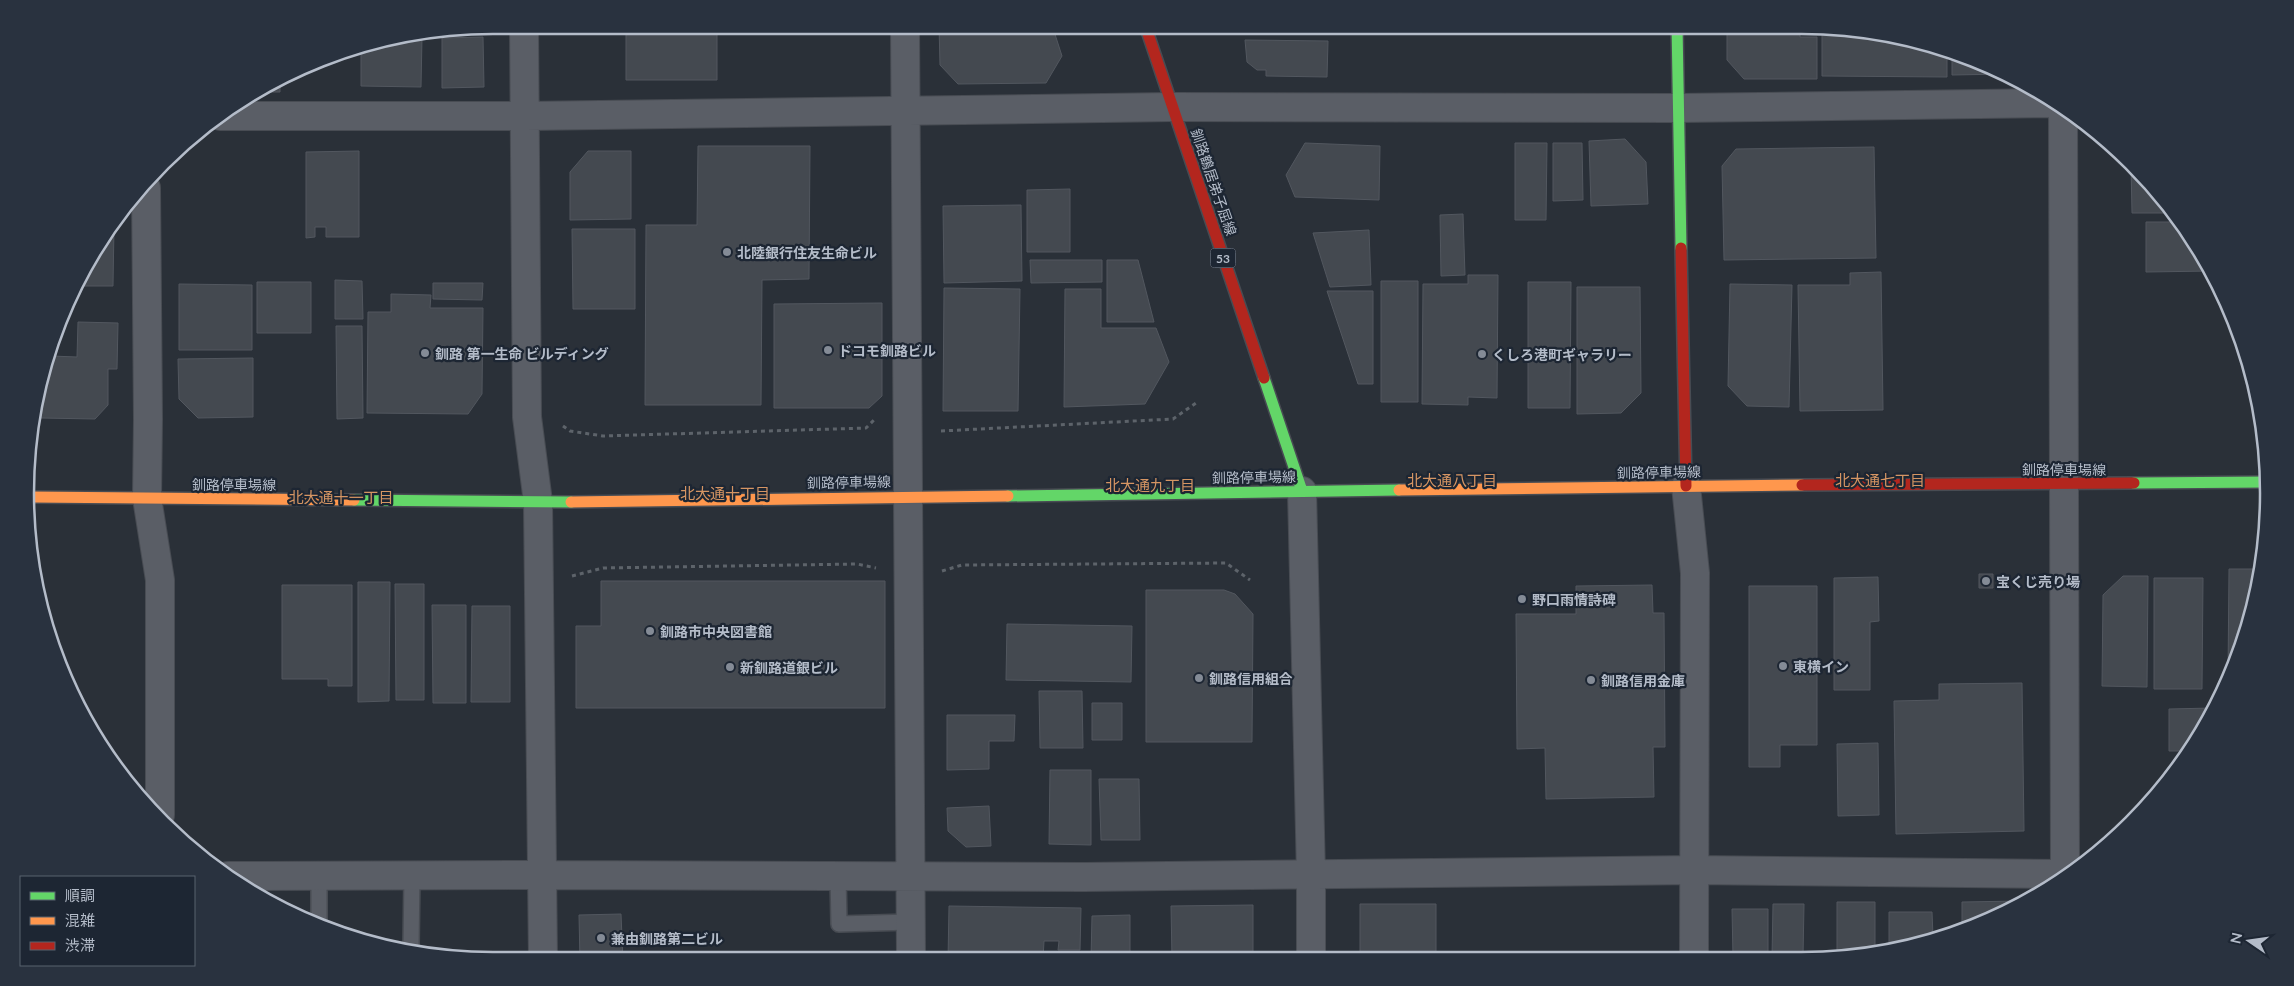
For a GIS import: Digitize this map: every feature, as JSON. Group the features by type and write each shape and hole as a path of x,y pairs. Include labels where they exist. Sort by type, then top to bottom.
{"main road":[{"name":"釧路鶴居弟子屈線","path":"1148,34 1302,491"},
{"path":"1676,34 1686,486"},
{"name":"釧路停車場線","path":"34,497 538,502 1686,486 2260,482"}],"street":[{"path":"524,34 526,416 538,502 544,952"},
{"path":"905,34 910,496 909,876 911,952"},
{"path":"231,116 526,116 1172,107 1678,108 2044,103"},
{"path":"2063,116 2064,869"},
{"path":"146,192 147,498 160,580 160,809"},
{"path":"1686,486 1696,573 1694,952"},
{"path":"1302,491 1311,875 1311,952"},
{"path":"240,876 542,874 838,876 1311,875 1695,870 2059,873"}],"lane":[{"path":"411,944 412,875"},
{"path":"319,876 319,918"},
{"path":"838,876 839,924 910,922"}],"path":[{"path":"936,424 940,431 1173,419 1196,403"},
{"path":"557,421 570,431 603,436 866,428 877,418"},
{"path":"938,572 962,565 1226,563 1250,580"},
{"path":"571,576 603,568 857,564 884,569"}],"building":[{"path":"626,34 717,34 717,80 626,80"},
{"path":"939,34 1055,34 1062,56 1046,83 958,84 940,65"},
{"path":"1727,34 1800,34 1800,37 1817,37 1817,79 1744,79 1727,60"},
{"path":"1822,35 1891,43 1947,57 1947,77 1822,76"},
{"path":"483,37 484,87 442,88 442,38"},
{"path":"422,40 421,87 361,86 361,53"},
{"path":"1245,40 1328,41 1327,77 1266,76 1266,70 1257,70 1247,62"},
{"path":"1952,59 1989,74 1952,75"},
{"path":"280,86 280,92 269,92"},
{"path":"1625,139 1646,162 1648,204 1591,206 1589,141"},
{"path":"1305,143 1380,146 1379,200 1295,197 1286,175"},
{"path":"1515,143 1547,143 1546,220 1515,220"},
{"path":"1553,143 1582,143 1583,200 1553,201"},
{"name":"北陸銀行住友生命ビル","path":"698,146 810,146 809,279 762,280 761,405 645,405 646,225 697,225"},
{"path":"1874,147 1876,258 1724,260 1722,166 1736,149"},
{"path":"359,151 359,237 326,237 326,227 315,227 315,237 306,238 306,152"},
{"path":"588,151 631,151 631,219 570,220 570,172"},
{"path":"2131,174 2165,213 2132,213"},
{"path":"1070,189 1070,252 1027,252 1027,190"},
{"path":"1021,205 1022,281 944,283 943,206"},
{"path":"1463,214 1465,275 1441,276 1440,215"},
{"path":"2146,222 2171,222 2203,271 2146,272"},
{"path":"572,229 635,229 635,309 573,309"},
{"path":"1369,230 1371,285 1330,287 1313,233"},
{"path":"114,234 113,286 83,286"},
{"path":"1030,260 1102,260 1102,282 1031,283"},
{"path":"1107,260 1138,260 1154,322 1107,322"},
{"path":"1881,272 1883,410 1800,411 1798,285 1850,285 1850,273"},
{"path":"1468,275 1498,275 1497,398 1468,397 1468,405 1422,404 1423,284 1468,284"},
{"path":"335,280 362,281 363,319 335,319"},
{"path":"1381,281 1418,281 1418,402 1381,402"},
{"path":"257,282 311,282 311,333 257,333"},
{"path":"1528,282 1571,282 1570,408 1528,408"},
{"path":"433,283 483,283 482,300 433,299"},
{"path":"179,284 252,285 252,350 179,350"},
{"path":"1730,284 1792,285 1789,407 1747,406 1728,386"},
{"path":"1577,287 1640,287 1641,393 1621,413 1577,414"},
{"path":"944,288 1020,289 1018,411 943,411"},
{"path":"1065,289 1101,289 1101,328 1156,328 1169,362 1145,404 1064,407"},
{"path":"1327,291 1373,291 1373,384 1358,384"},
{"name":"釧路 第一生命 ビルディング","path":"391,294 431,295 430,308 483,308 482,394 468,414 367,413 368,312 391,312"},
{"name":"ドコモ釧路ビル","path":"882,303 882,396 869,408 774,408 774,304"},
{"path":"78,322 118,323 117,369 108,369 108,405 95,419 41,418 49,374 55,356 77,357"},
{"path":"336,326 362,326 363,418 337,419"},
{"path":"253,358 253,417 198,418 179,399 178,359"},
{"path":"2229,569 2253,569 2245,612 2228,661"},
{"name":"宝くじ売り場","path":"1979,574 1993,574 1993,588 1979,588"},
{"path":"2123,576 2148,576 2147,687 2102,686 2103,595"},
{"path":"1878,577 1879,621 1870,622 1870,690 1834,690 1834,578"},
{"path":"2154,578 2203,578 2202,689 2154,689"},
{"name":"新釧路道銀ビル","path":"601,581 885,581 885,708 576,708 576,626 601,626"},
{"path":"358,582 390,582 389,701 358,702"},
{"path":"395,584 424,584 424,700 396,700"},
{"path":"282,585 352,585 352,686 328,686 328,679 282,679"},
{"name":"釧路信用金庫","path":"1652,585 1653,613 1664,613 1665,747 1653,747 1654,797 1546,799 1545,748 1517,749 1516,614 1576,614 1576,586"},
{"name":"東横イン","path":"1749,586 1817,586 1817,745 1780,745 1780,767 1749,767"},
{"name":"釧路信用組合","path":"1146,590 1224,590 1235,594 1253,614 1252,742 1146,742"},
{"path":"432,605 466,605 466,703 433,703"},
{"path":"472,606 510,606 510,702 471,702"},
{"path":"1007,624 1132,626 1131,682 1006,680"},
{"path":"2022,683 2024,831 1896,834 1894,701 1939,700 1939,684"},
{"path":"1039,691 1082,691 1083,748 1040,748"},
{"path":"1092,703 1122,703 1122,740 1092,740"},
{"path":"2207,708 2181,751 2169,751 2169,709"},
{"path":"947,715 1015,715 1014,741 989,741 989,769 947,770"},
{"path":"1878,743 1879,815 1838,816 1837,744"},
{"path":"1050,770 1091,770 1091,845 1049,844"},
{"path":"1099,779 1139,779 1140,840 1101,840"},
{"path":"989,806 991,846 966,847 948,831 947,808"},
{"path":"2011,901 1962,923 1962,902"},
{"path":"1837,902 1875,902 1875,946 1837,950"},
{"path":"1360,904 1436,904 1436,952 1360,952"},
{"path":"1773,904 1804,904 1803,952 1772,952"},
{"path":"1253,905 1253,952 1172,952 1171,906"},
{"path":"949,906 1081,908 1080,950 1058,950 1059,941 1044,941 1043,952 948,952"},
{"path":"1732,909 1768,909 1768,952 1733,952"},
{"path":"1889,912 1932,912 1933,933 1889,943"},
{"name":"兼由釧路第二ビル","path":"621,914 623,952 580,952 579,915"},
{"path":"1130,915 1130,952 1091,952 1092,916"}],"traffic: fast":[{"path":"1677,34 1681,248"},
{"path":"1264,378 1302,491"},
{"path":"2134,483 2260,482"},
{"path":"1008,496 1399,490"},
{"path":"354,500 571,502"}],"traffic: slow":[{"path":"1399,490 1802,485"},
{"path":"571,502 1008,496"},
{"path":"34,497 354,500"}],"traffic: jam":[{"path":"1148,34 1264,378"},
{"path":"1681,248 1686,486"},
{"path":"1802,485 2134,483"}],"place":[{"name":"北陸銀行住友生命ビル","path":"727,252"},
{"name":"ドコモ釧路ビル","path":"828,350"},
{"name":"釧路 第一生命 ビルディング","path":"425,353"},
{"name":"くしろ港町ギャラリー","path":"1482,354"},
{"name":"宝くじ売り場","path":"1986,581"},
{"name":"野口雨情詩碑","path":"1522,599"},
{"name":"釧路市中央図書館","path":"650,631"},
{"name":"東横イン","path":"1783,666"},
{"name":"新釧路道銀ビル","path":"730,667"},
{"name":"釧路信用組合","path":"1199,678"},
{"name":"釧路信用金庫","path":"1591,680"},
{"name":"兼由釧路第二ビル","path":"601,938"}],"district":[{"name":"北大通八丁目","path":"1452,480"},
{"name":"北大通七丁目","path":"1880,480"},
{"name":"北大通九丁目","path":"1150,485"},
{"name":"北大通十丁目","path":"725,493"},
{"name":"北大通十一丁目","path":"341,497"}]}
